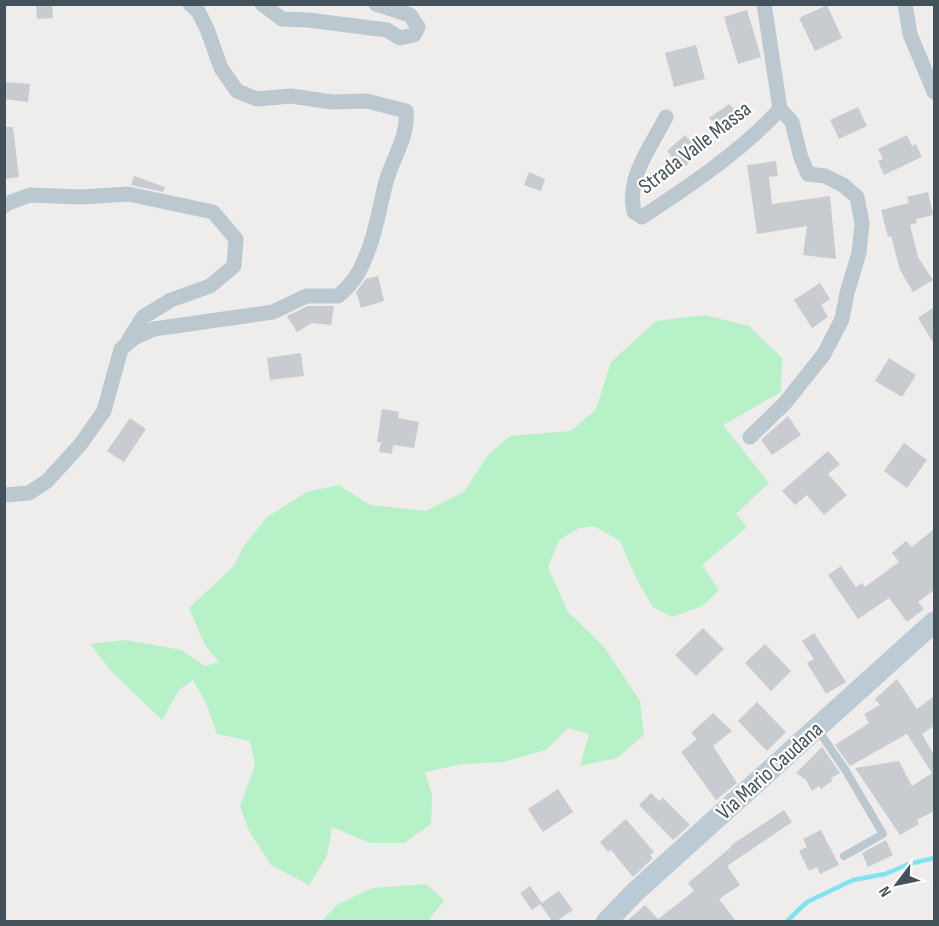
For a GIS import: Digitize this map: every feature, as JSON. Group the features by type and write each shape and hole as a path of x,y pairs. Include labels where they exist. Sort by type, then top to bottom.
{"main road":[{"name":"Via Mario Caudana","path":"606,921 635,892 934,622"}],"street":[{"path":"4,495 29,493 47,481 80,444 104,411 121,349 134,338 154,329 273,312 306,296 338,296 352,283 364,262 386,180 407,124 406,111 367,101 332,102 291,96 257,99 237,91 221,68 198,11 190,4"},
{"path":"262,4 282,19 387,30 400,38 414,35 418,27 411,15 376,4"},
{"name":"Strada Valle Massa","path":"666,117 634,177 631,199 634,212 642,217 740,146 780,109 764,4"},
{"path":"905,4 910,34 934,92"},
{"path":"750,437 785,403 829,346 842,320 859,253 862,223 857,197 843,185 825,176 808,174 801,158 792,122 780,109"},
{"path":"4,206 8,202 30,195 81,197 128,194 213,212 236,239 234,266 210,286 171,300 143,317 127,344"}],"lane":[{"path":"817,729 846,771 883,834 844,856"}],"green space":[{"path":"705,315 749,326 782,358 781,392 723,425 769,483 736,514 747,527 702,565 719,590 702,606 672,617 653,607 637,580 620,541 594,526 579,528 559,540 548,567 568,612 604,647 640,701 644,735 617,758 580,766 589,734 568,728 546,750 503,762 463,764 425,772 432,795 431,824 404,843 370,843 332,827 327,856 309,885 271,865 249,831 240,806 255,765 250,741 217,734 206,703 193,680 179,690 162,720 112,672 90,644 126,640 181,650 205,666 219,662 205,645 189,608 233,567 244,546 267,517 307,492 339,485 370,505 426,511 464,492 488,455 510,436 571,431 596,409 611,362 656,321"},
{"path":"426,884 444,900 428,921 322,921 338,904 373,888"}],"building":[{"path":"36,4 52,4 53,18 37,19"},
{"path":"827,5 842,38 815,51 799,18"},
{"path":"747,10 761,57 738,64 724,17"},
{"path":"696,45 705,79 674,87 665,53"},
{"path":"6,82 30,84 28,102 4,99"},
{"path":"729,104 743,119 725,132 709,118"},
{"path":"858,107 867,126 839,139 830,120"},
{"path":"6,127 13,127 19,177 6,179"},
{"path":"685,135 701,152 682,169 667,151"},
{"path":"907,135 912,146 916,144 922,157 884,175 878,161 883,159 878,149"},
{"path":"776,161 778,176 769,177 772,204 830,196 836,259 803,255 807,226 757,234 747,165"},
{"path":"529,172 545,179 541,191 524,185"},
{"path":"134,176 165,187 163,192 131,185"},
{"path":"928,192 933,215 916,219 917,223 910,225 918,257 933,280 913,292 900,270 881,210 909,203 907,197"},
{"path":"378,276 384,301 361,308 356,292 366,279"},
{"path":"820,283 830,299 821,305 828,317 812,328 794,300"},
{"path":"308,306 334,306 331,325 312,323 297,332 287,316"},
{"path":"934,307 934,344 918,318"},
{"path":"301,353 304,376 270,380 267,358"},
{"path":"889,358 916,375 902,397 875,381"},
{"path":"382,409 399,412 398,418 419,422 414,448 393,445 392,454 379,452 381,442 377,442"},
{"path":"788,416 801,435 772,455 761,440"},
{"path":"130,418 146,429 124,462 107,451"},
{"path":"904,443 927,460 907,488 884,471"},
{"path":"828,451 840,464 828,474 847,495 824,515 807,495 795,505 782,491"},
{"path":"934,529 934,590 918,602 924,609 907,622 889,598 858,619 828,575 841,566 856,587 862,583 865,587 899,562 892,553 906,541 912,547"},
{"path":"703,628 724,649 696,676 675,655"},
{"path":"814,633 846,682 826,694 807,663 814,659 802,641"},
{"path":"765,644 791,671 771,691 745,663"},
{"path":"897,679 917,709 934,696 934,726 922,734 934,755 934,811 917,820 919,824 900,835 855,768 899,761 912,786 932,773 907,734 850,766 835,745 869,723 864,714 880,705 875,699"},
{"path":"757,702 786,732 767,751 738,721"},
{"path":"713,713 732,731 713,746 737,783 716,800 681,752 697,739 691,733"},
{"path":"822,747 840,773 831,778 832,781 821,789 819,786 812,791 806,780 796,773"},
{"path":"558,789 573,812 543,832 528,809"},
{"path":"651,793 659,801 663,798 690,825 673,840 639,805"},
{"path":"784,810 792,822 727,866 740,885 719,899 736,921 627,921 645,905 658,919 694,891 688,883 730,846"},
{"path":"626,819 654,852 650,855 653,858 633,877 611,850 608,852 600,842"},
{"path":"821,830 839,865 820,874 817,867 809,871 799,851 807,847 803,839"},
{"path":"886,840 893,855 868,867 862,853"},
{"path":"530,886 542,903 532,910 520,893"},
{"path":"559,891 573,910 557,921 552,921 540,904"}],"waterway":[{"path":"786,922 807,902 853,880 885,874 909,864 934,858"}]}
